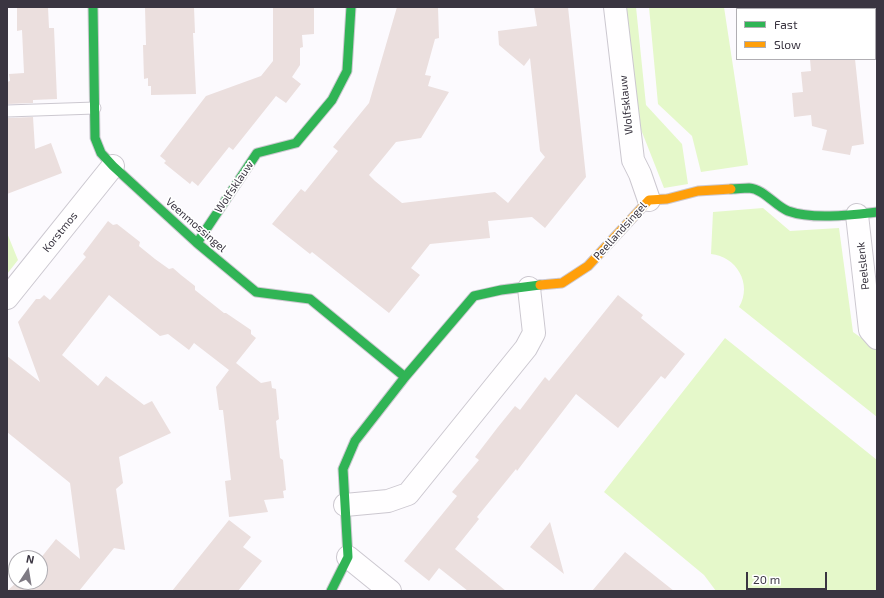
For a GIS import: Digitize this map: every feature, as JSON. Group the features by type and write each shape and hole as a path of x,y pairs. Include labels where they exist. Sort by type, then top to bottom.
{"street":[{"name":"Veenmossingel","path":"93,7 95,138 101,153 113,166 197,243 256,292 310,299 405,377"},
{"name":"Wolfsklauw","path":"197,243 257,153 296,143 332,100 346,71 351,7"},
{"name":"Wolfsklauw","path":"615,7 633,160 640,174 649,200"},
{"name":"Korstmos","path":"7,298 113,166"},
{"name":"Peellandsingel","path":"348,558 343,469 355,441 405,377 474,296 501,290 529,288 562,283 588,266 649,200 668,198 698,191 750,188 758,190 787,211 799,215 867,214"},
{"name":"Peelslenk","path":"867,214 870,330 877,338"},
{"path":"345,506 388,501 408,494 526,348 534,333 529,288"},
{"path":"331,591 348,558 390,591"}],"lane":[{"path":"7,111 95,108"}],"green space":[{"path":"625,7 636,7 646,105 682,144 688,184 664,188 640,127"},
{"path":"649,7 724,7 748,165 701,172 692,136 658,104"},
{"path":"763,208 790,231 839,228 853,332 877,349 877,417 739,307 743,298 744,289 740,273 728,260 711,254 713,212"},
{"path":"7,233 18,260 7,274"},
{"path":"725,338 877,460 877,591 716,591 704,575 604,492"}],"building":[{"path":"17,7 48,7 49,28 54,28 57,99 33,100 33,103 7,104 7,82 10,81 9,74 24,73 22,30 17,31"},
{"path":"145,7 194,7 195,33 193,33 196,94 151,95 151,86 148,86 148,78 144,79 143,45 146,45"},
{"path":"273,7 314,7 314,34 302,35 303,47 300,48 300,65 292,77 301,84 286,103 276,96 233,150 229,147 198,186 192,181 190,184 164,163 166,161 160,156 206,96 261,76 273,61"},
{"path":"397,7 438,7 439,38 435,39 425,75 431,76 428,86 449,92 421,138 396,142 369,175 375,181 402,203 495,192 508,203 545,157 540,151 530,58 524,66 499,45 498,31 537,26 534,7 568,7 586,177 545,228 532,217 488,221 490,238 430,244 411,268 420,275 389,313 312,252 310,254 272,224 301,189 305,192 338,151 333,147 369,103"},
{"path":"810,60 855,60 864,144 852,146 850,155 822,150 827,130 812,126 811,115 794,117 792,93 803,92 801,72 811,71"},
{"path":"33,117 35,149 51,143 62,173 7,194 7,118"},
{"path":"108,221 113,225 117,224 140,242 139,246 155,259 169,269 173,268 195,286 195,290 224,313 251,330 251,334 256,338 236,363 261,383 271,381 272,388 276,389 279,419 276,421 280,458 283,460 286,490 283,491 284,498 264,500 268,512 229,517 225,481 231,480 223,410 219,410 216,387 229,370 194,343 189,350 168,334 160,336 109,295 62,355 98,386 106,376 144,405 152,401 171,433 119,457 123,483 116,489 125,550 114,548 79,591 7,591 48,590 47,550 56,539 80,559 70,483 7,432 7,356 40,382 18,322 36,299 40,299 44,295 50,300 86,257 83,254"},
{"path":"618,295 643,315 641,318 685,354 665,379 661,376 618,428 576,394 517,471 516,469 477,517 479,519 455,549 506,591 468,591 439,568 429,581 404,561 457,496 452,492 479,460 475,457 498,427 515,406 520,410 545,377 549,381"},
{"path":"229,520 251,537 243,547 262,561 238,591 172,591"},
{"path":"550,522 564,574 530,547"},
{"path":"625,552 674,591 592,591"}],"traffic: fast":[{"path":"93,7 95,138 101,153 113,166 197,243 256,292 310,299 405,377"},
{"path":"197,243 257,153 296,143 332,100 347,71 351,7"},
{"path":"731,189 749,188 760,191 783,209 798,214 832,216 877,212"},
{"path":"331,591 348,557 343,469 355,441 405,377 474,296 501,290 540,285"}],"traffic: slow":[{"path":"540,285 562,283 588,266 649,200 667,199 698,191 731,189"}]}
